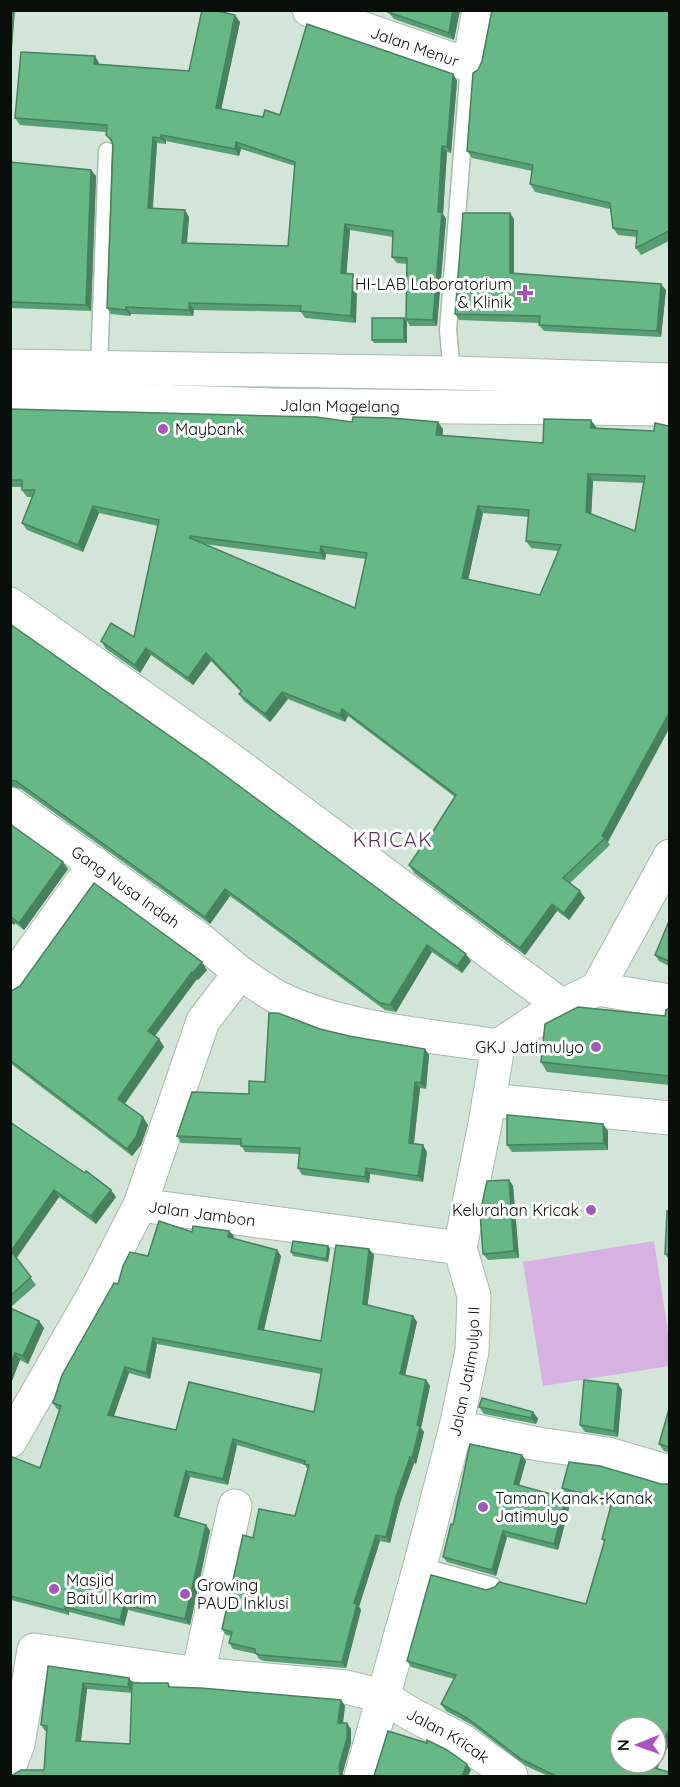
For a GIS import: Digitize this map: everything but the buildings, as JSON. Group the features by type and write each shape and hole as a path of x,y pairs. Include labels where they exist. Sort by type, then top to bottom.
{"street":[{"name":"Jalan Menur","path":"309,10 469,65 479,10"},
{"name":"Jalan Magelang","path":"10,366 452,374 669,385"},
{"name":"Jalan Magelang","path":"10,396 272,405 669,385"},
{"path":"10,604 227,757 562,1006"},
{"name":"Gang Nusa Indah","path":"10,804 202,941 240,973 277,998 312,1011 362,1024 498,1046"},
{"path":"597,990 669,856"},
{"path":"10,982 95,864"},
{"path":"140,1205 203,1021 240,973"},
{"path":"498,1046 549,1012 597,990 669,1000"},
{"name":"Jalan Jatimulyo II","path":"361,1776 420,1566 456,1427 472,1351 474,1296 460,1248 498,1046"},
{"path":"489,1100 669,1118"},
{"name":"Jalan Jambon","path":"10,1441 96,1291 140,1205 460,1248"},
{"path":"456,1427 538,1444 608,1454 669,1472"},
{"path":"198,1674 236,1506"},
{"path":"10,1765 18,1744 22,1649"},
{"name":"Jalan Kricak","path":"22,1649 198,1674 346,1687 382,1696 461,1740 511,1776"}],"lane":[{"path":"452,374 448,330 469,65"},
{"path":"99,368 107,151"},
{"path":"420,1566 493,1586"}],"shaded area":[{"path":"654,1241 669,1339 669,1366 543,1386 523,1262"}],"place":[{"name":"HI-LAB Laboratorium & Klinik","path":"525,293"},
{"name":"Maybank","path":"163,429"},
{"name":"GKJ Jatimulyo","path":"596,1047"},
{"name":"Kelurahan Kricak","path":"591,1210"},
{"name":"Taman Kanak-Kanak Jatimulyo","path":"483,1507"},
{"name":"Masjid Baitul Karim","path":"54,1589"},
{"name":"Growing PAUD Inklusi","path":"185,1594"}],"district":[{"name":"KRICAK","path":"393,839"}]}
